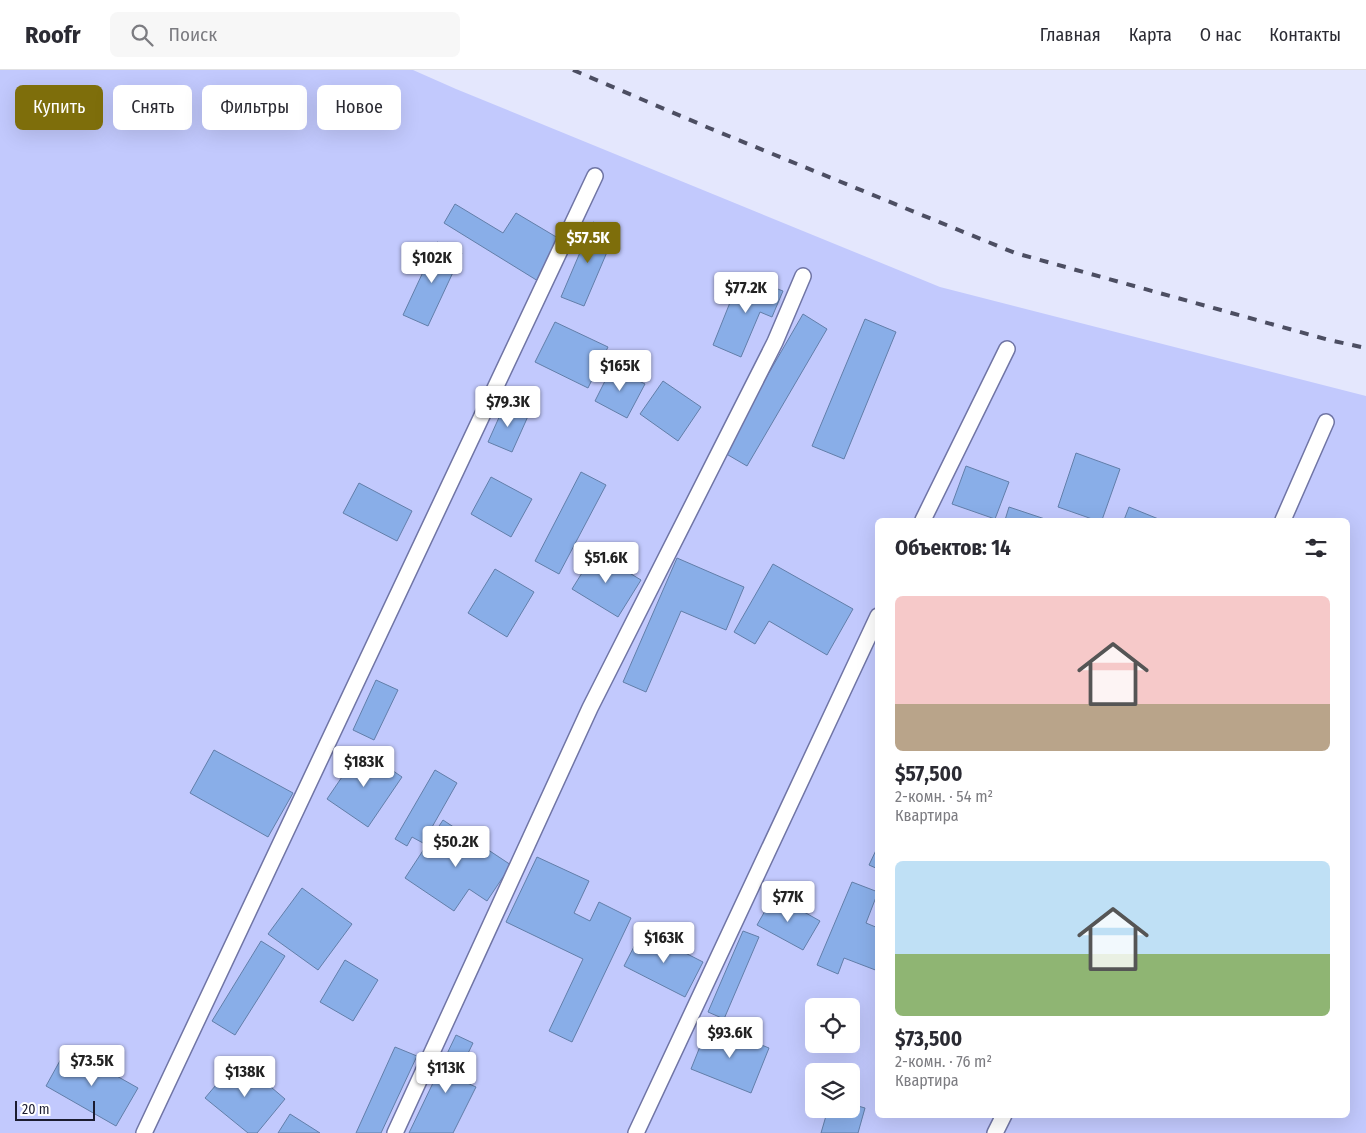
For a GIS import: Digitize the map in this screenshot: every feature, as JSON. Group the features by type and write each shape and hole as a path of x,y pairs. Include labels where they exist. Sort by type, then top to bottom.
{"lane":[{"path":"144,1133 595,176"},
{"path":"395,1133 590,708 775,342 803,276"},
{"path":"925,518 1007,349"},
{"path":"1284,518 1326,422"},
{"path":"636,1133 875,622"},
{"path":"995,1133 1002,1118"}],"shaded area":[{"path":"0,70 413,70 940,287 1366,396 1366,1133 0,1133"}],"building":[{"path":"455,204 503,233 516,213 563,241 538,281 444,223"},
{"path":"593,222 616,231 584,306 561,297"},
{"path":"437,242 462,253 428,326 403,315"},
{"path":"741,275 783,291 772,317 760,312 741,357 713,345"},
{"path":"803,314 827,329 747,466 723,452"},
{"path":"865,319 896,332 844,459 812,446"},
{"path":"555,322 608,347 588,388 535,362"},
{"path":"612,367 645,384 627,418 595,401"},
{"path":"663,381 701,407 678,441 640,414"},
{"path":"505,404 529,414 512,452 488,442"},
{"path":"1076,453 1120,469 1103,518 1089,518 1058,507"},
{"path":"966,466 1009,482 995,518 952,504"},
{"path":"581,472 606,485 559,574 535,561"},
{"path":"491,477 532,499 511,537 471,514"},
{"path":"359,483 412,511 397,541 343,513"},
{"path":"1009,507 1042,518 1006,518"},
{"path":"1129,507 1156,518 1125,518"},
{"path":"595,552 641,580 618,617 572,589"},
{"path":"677,558 744,587 726,630 681,611 646,692 623,682"},
{"path":"773,564 853,609 827,655 769,621 755,644 734,632"},
{"path":"495,569 534,592 507,637 468,613"},
{"path":"376,680 398,690 374,740 353,730"},
{"path":"361,749 402,777 368,827 327,799"},
{"path":"214,750 293,793 268,837 190,793"},
{"path":"435,770 457,783 423,843 412,837 407,846 395,839"},
{"path":"443,820 511,865 487,901 469,889 454,911 405,878"},
{"path":"875,852 875,868 869,865"},
{"path":"537,857 589,881 574,913 590,921 599,902 631,918 572,1042 549,1031 583,959 506,922"},
{"path":"852,882 875,891 875,900 866,923 875,927 875,970 844,958 838,974 817,965"},
{"path":"302,888 352,924 318,970 268,934"},
{"path":"774,895 820,921 803,950 757,925"},
{"path":"642,931 703,962 685,997 624,966"},
{"path":"743,931 759,937 724,1019 708,1012"},
{"path":"261,941 285,956 235,1035 212,1021"},
{"path":"345,960 378,980 353,1021 320,1002"},
{"path":"709,1024 769,1048 751,1093 691,1069"},
{"path":"456,1035 473,1043 456,1078 476,1087 453,1133 409,1133"},
{"path":"395,1047 417,1056 381,1133 356,1133"},
{"path":"67,1048 138,1088 116,1126 46,1086"},
{"path":"238,1059 285,1099 257,1133 248,1133 205,1098"},
{"path":"860,1107 865,1108 858,1133 821,1133 825,1118 860,1118"},
{"path":"290,1114 320,1133 278,1133"}],"railway":[{"path":"573,70 709,128 1015,253 1329,340 1366,348"}]}
